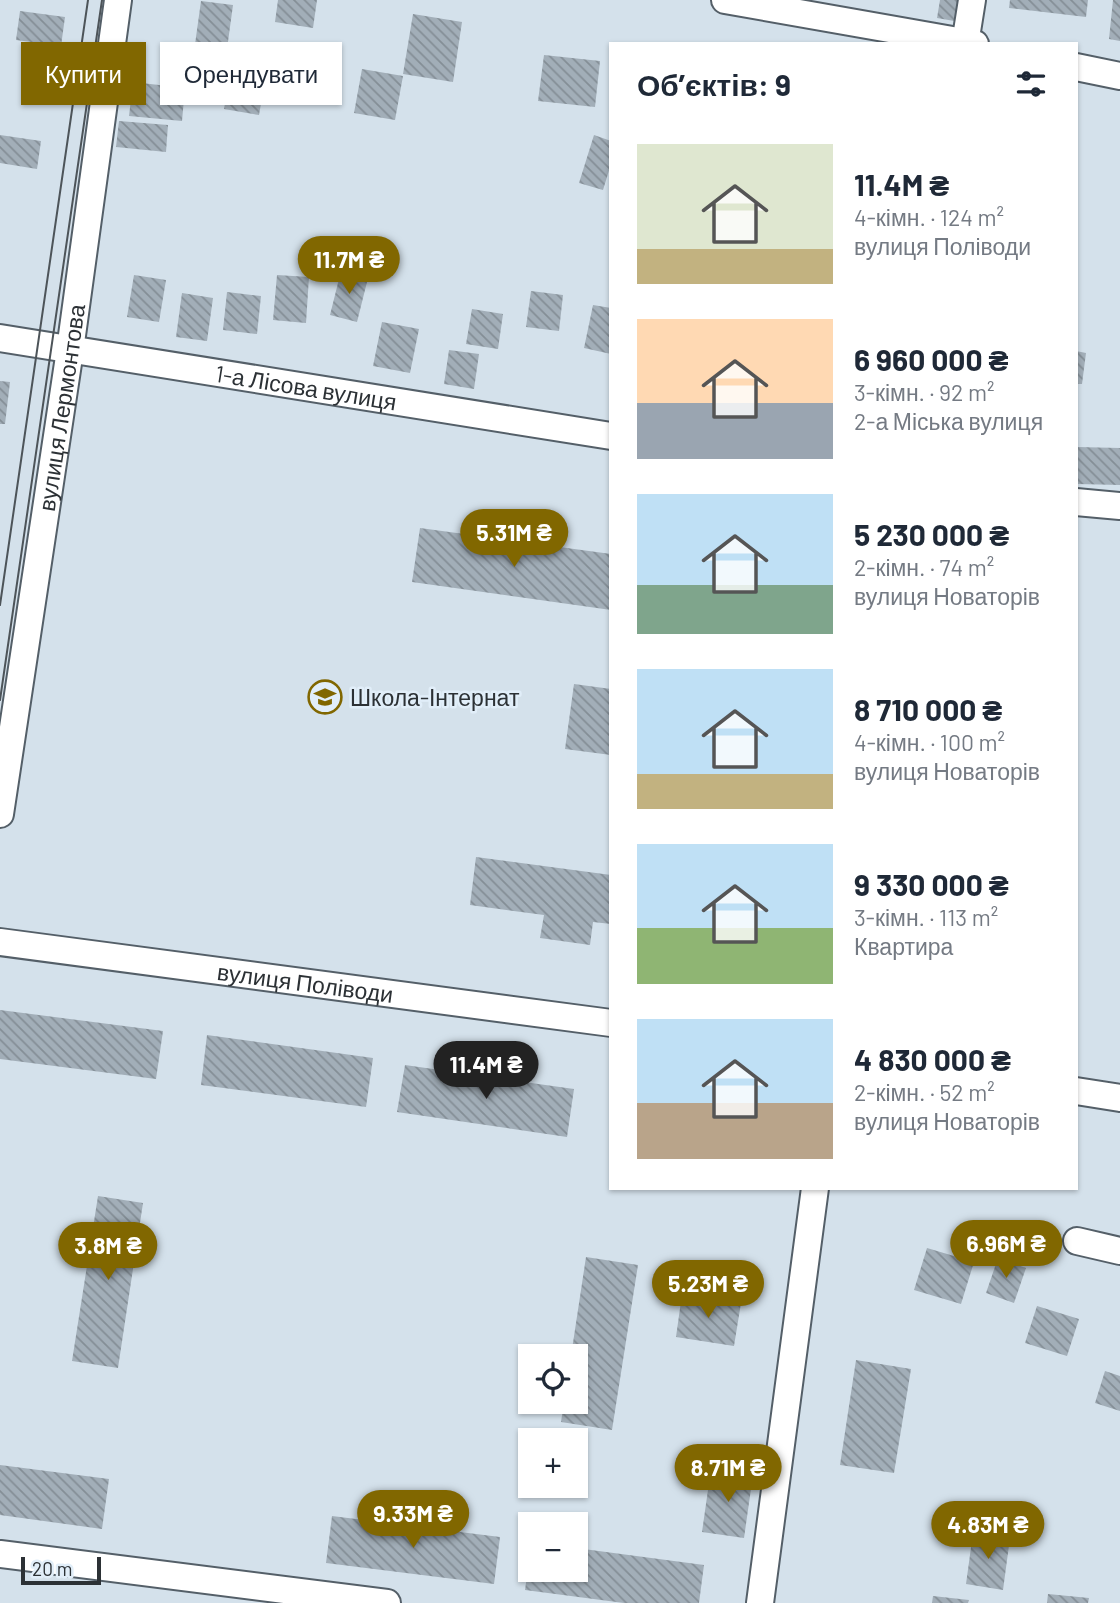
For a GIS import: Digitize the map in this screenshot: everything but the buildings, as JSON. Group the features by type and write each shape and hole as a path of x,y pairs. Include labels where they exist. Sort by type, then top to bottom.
{"street":[{"name":"вулиця Лермонтова","path":"0,814 70,350 118,0"},
{"path":"724,0 962,42"},
{"path":"968,42 972,0"},
{"path":"1078,67 1120,76"},
{"name":"1-а Лісова вулиця","path":"0,338 609,436"},
{"path":"1078,502 1120,506"},
{"name":"вулиця Поліводи","path":"0,942 609,1023"},
{"path":"1078,1091 1120,1098"},
{"path":"760,1603 815,1190"},
{"path":"1077,1241 1120,1251"},
{"path":"0,1554 387,1603"}],"tram line":[{"path":"0,605 88,0"},
{"path":"0,700 102,0"}],"place":[{"name":"Школа-Інтернат","path":"325,697"}]}
